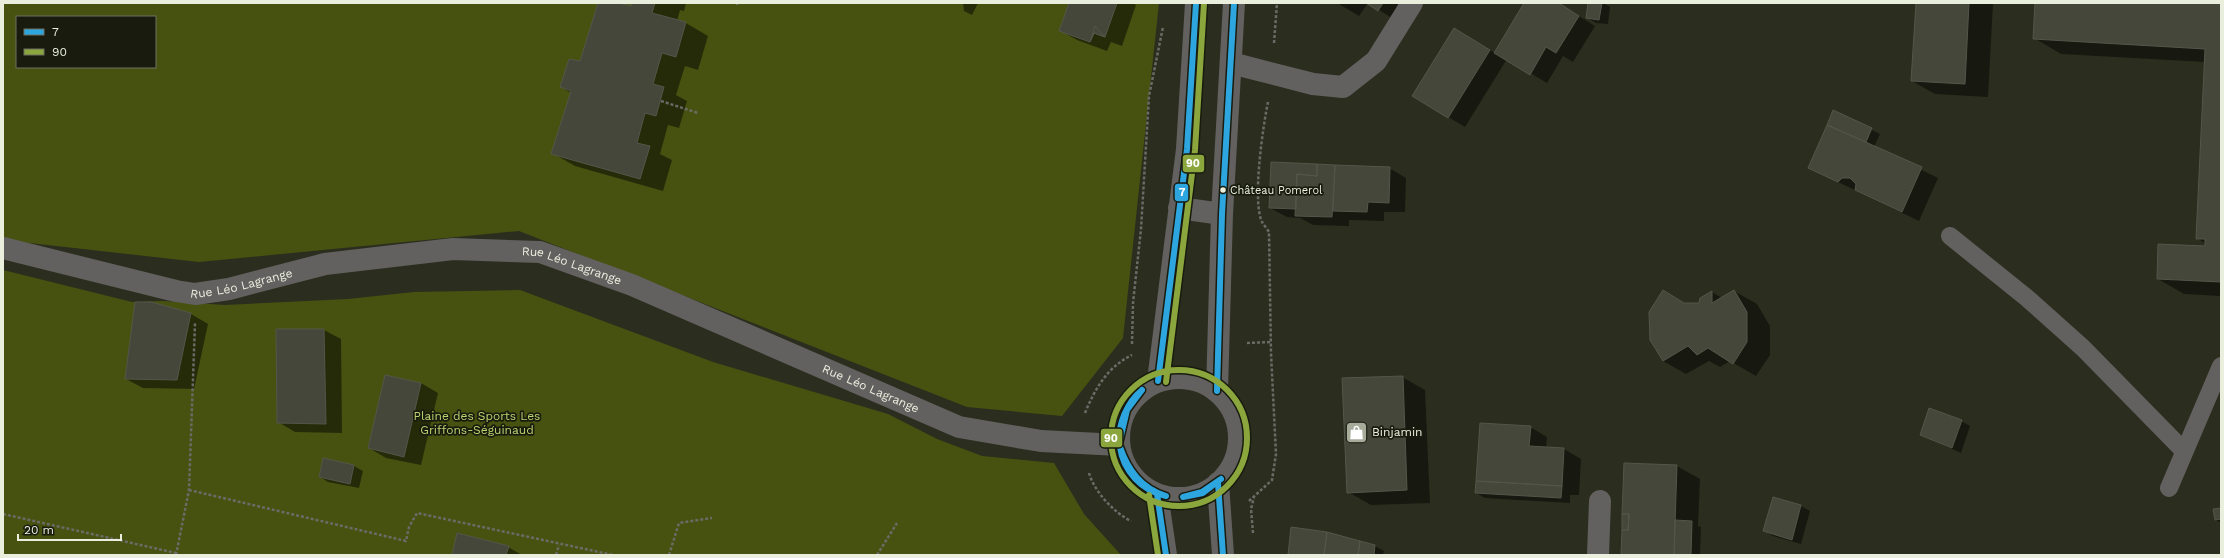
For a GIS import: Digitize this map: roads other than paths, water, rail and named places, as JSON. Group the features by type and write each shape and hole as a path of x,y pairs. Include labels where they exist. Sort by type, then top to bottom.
{"street":[{"path":"1158,381 1186,149 1196,3"},
{"path":"1217,391 1222,214 1234,3"},
{"path":"1231,62 1313,84 1343,87 1376,61 1412,3"},
{"path":"1179,208 1222,214"},
{"name":"Rue Léo Lagrange","path":"3,248 176,291 196,294 228,289 325,264 453,250 540,252 632,285 837,372 959,427 1041,441 1119,445"},
{"path":"1178,378 1198,381 1217,391 1228,404 1236,420 1239,437 1237,454 1229,470 1218,484 1204,492 1189,497 1173,497 1157,494 1142,486 1131,474 1123,460 1119,445 1120,425 1127,407 1140,392 1158,381 1178,378"},
{"path":"1218,484 1223,555"},
{"path":"1157,494 1166,555"},
{"path":"1598,555 1600,501"}],"lane":[{"path":"1950,236 2027,298 2083,348 2184,451"},
{"path":"2169,488 2221,366"}],"place":[{"name":"Château Pomerol","path":"1223,190"},
{"name":"Binjamin","path":"1357,432"}],"park label":[{"name":"Plaine des Sports Les Griffons-Séguinaud","path":"477,423"}]}
